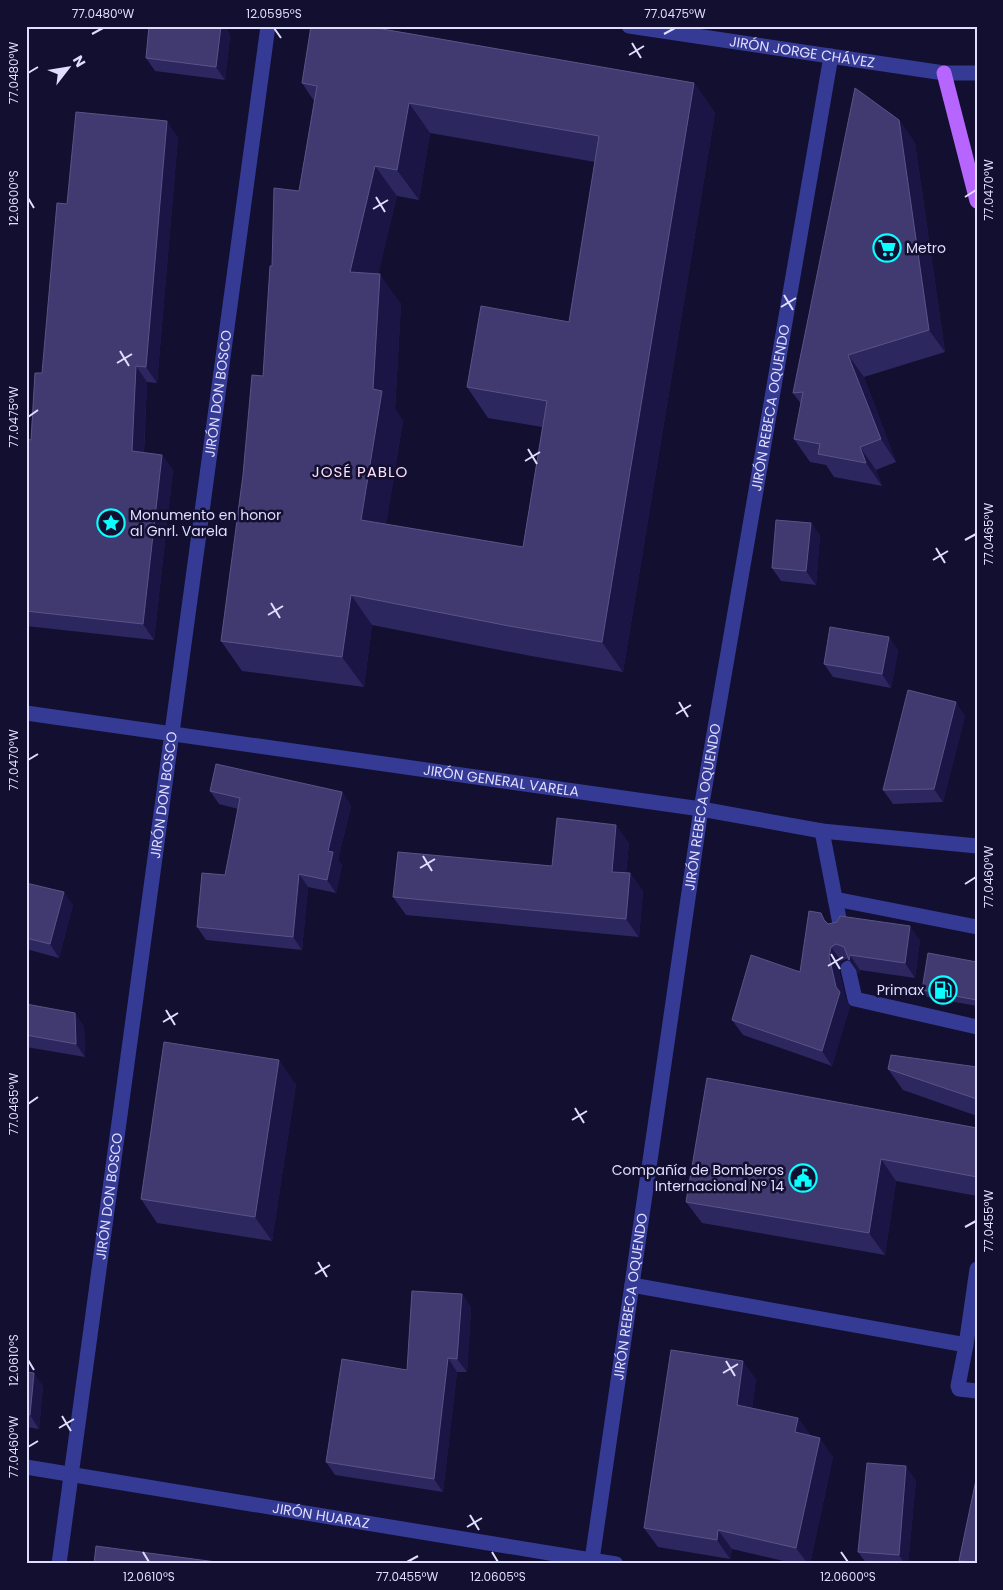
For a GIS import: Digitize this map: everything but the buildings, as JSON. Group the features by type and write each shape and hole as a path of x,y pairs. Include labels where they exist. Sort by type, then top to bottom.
{"main road":[{"path":"944,72 977,201"}],"street":[{"name":"JIRÓN DON BOSCO","path":"59,1564 268,26"},
{"name":"JIRÓN JORGE CHÁVEZ","path":"629,26 944,72 977,73"},
{"name":"JIRÓN REBECA OQUENDO","path":"592,1560 701,809 832,56"},
{"name":"JIRÓN GENERAL VARELA","path":"26,713 701,809 822,831 977,846"},
{"path":"822,831 841,929"},
{"path":"835,899 977,928"},
{"path":"848,968 855,1000 974,1023"},
{"path":"977,1269 958,1388 977,1391"},
{"path":"632,1286 966,1345"},
{"name":"JIRÓN HUARAZ","path":"26,1467 616,1564"}],"place":[{"name":"Metro","path":"887,248"},
{"name":"Monumento en honor al Gnrl. Varela","path":"111,523"},
{"name":"Primax","path":"943,990"},
{"name":"Compañía de Bomberos Internacional Nº 14","path":"803,1178"}],"district":[{"name":"JOSÉ PABLO","path":"360,472"}]}
